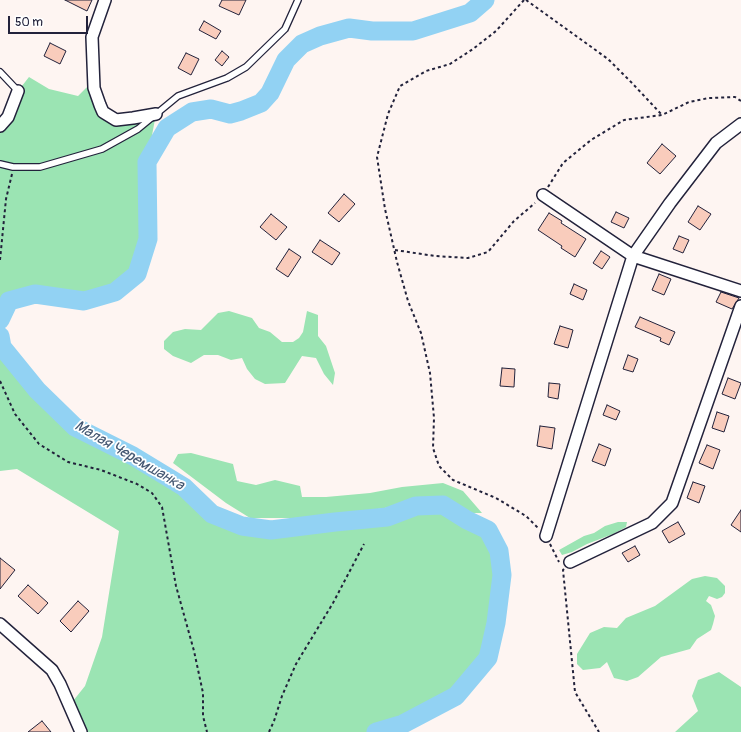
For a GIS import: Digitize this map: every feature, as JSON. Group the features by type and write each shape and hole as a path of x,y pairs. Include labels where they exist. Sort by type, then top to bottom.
{"street":[{"path":"105,0 92,37 94,88 103,112 116,120 156,114"},
{"path":"0,126 8,117 18,91"},
{"path":"546,536 633,256 716,143 741,124"},
{"path":"543,196 633,256 741,290"},
{"path":"566,566 652,523 672,503 741,306"},
{"path":"0,624 52,670 60,684 81,732"}],"lane":[{"path":"0,164 13,167 40,168 102,149 138,129 178,96 227,78 246,67 285,30 298,0"},
{"path":"0,72 18,91"}],"path":[{"path":"599,732 575,692 566,566 546,536 526,516 496,498 453,480 439,466 433,448 434,418 430,373 421,333 408,301 397,262 384,209 377,157 388,114 400,86 426,71 450,64 473,49 496,31 525,0 608,59 662,115"},
{"path":"395,250 435,256 468,258 488,252 514,222 543,196 562,163 590,140 624,120 662,115 689,102 709,98 735,97 741,101"},
{"path":"0,260 6,199 13,167"},
{"path":"0,381 15,414 38,444 68,462 101,470 137,484 152,494 162,507 176,586 194,651 203,693 203,716 207,732"},
{"path":"269,732 282,696 296,664 333,603 364,544"}],"green space":[{"path":"29,77 49,89 78,96 89,85 116,120 156,114 147,162 148,239 137,274 115,292 84,301 62,297 25,296 9,301 0,320 0,126 18,91"},
{"path":"229,311 252,318 259,328 270,332 282,342 293,342 299,338 303,332 307,311 318,315 318,336 326,346 335,373 333,385 324,374 316,358 302,356 285,383 265,384 255,379 247,369 242,358 231,360 218,355 204,355 191,363 173,356 164,349 164,341 173,332 185,329 201,330 218,313"},
{"path":"0,336 2,347 37,390 75,427 133,456 184,487 212,514 242,526 271,530 387,517 416,506 443,505 467,520 488,530 499,551 502,575 496,623 488,658 447,700 403,724 376,732 81,732 69,706 85,686 102,637 119,531 17,469 0,471"},
{"path":"191,453 233,464 237,481 256,485 275,480 300,486 302,497 326,497 370,493 402,487 443,483 463,491 482,513 467,513 442,498 413,500 385,508 340,514 295,518 250,518 226,503 173,463 178,454"},
{"path":"618,522 627,522 626,527 572,552 562,555 559,550 605,526"},
{"path":"705,576 717,578 725,586 725,593 722,597 717,599 709,596 706,601 711,605 715,616 711,630 697,639 690,649 661,657 638,677 627,681 614,678 607,662 600,668 583,670 577,664 577,654 590,633 604,627 617,628 626,618 655,606 692,579"},
{"path":"719,672 741,687 741,732 675,732 698,711 692,696 698,680"}],"building":[{"path":"65,0 92,0 87,11"},
{"path":"222,0 246,0 239,15 219,6"},
{"path":"204,21 221,31 216,39 199,30"},
{"path":"50,43 66,51 60,64 44,56"},
{"path":"222,51 229,57 222,66 215,60"},
{"path":"186,53 199,59 191,75 178,68"},
{"path":"662,144 676,156 660,174 647,163"},
{"path":"344,194 355,204 339,222 328,213"},
{"path":"698,206 711,214 700,230 688,222"},
{"path":"616,212 629,218 624,228 611,222"},
{"path":"549,213 562,221 561,223 586,239 575,257 561,248 562,246 538,230"},
{"path":"271,214 287,227 276,240 260,227"},
{"path":"679,236 689,240 683,253 673,249"},
{"path":"320,240 340,253 332,265 312,252"},
{"path":"289,249 301,257 288,277 276,269"},
{"path":"601,251 610,257 602,269 593,263"},
{"path":"659,274 671,279 664,295 652,290"},
{"path":"574,284 587,290 583,300 570,294"},
{"path":"721,292 739,298 732,309 716,302"},
{"path":"640,317 675,332 669,345 660,341 661,338 635,327"},
{"path":"560,326 573,330 568,348 554,344"},
{"path":"628,355 638,359 633,372 623,369"},
{"path":"502,368 515,369 514,387 500,386"},
{"path":"728,378 741,383 735,399 722,394"},
{"path":"549,383 560,384 558,399 548,397"},
{"path":"607,405 620,411 616,420 603,415"},
{"path":"717,412 729,416 724,432 712,428"},
{"path":"540,426 555,428 552,449 537,446"},
{"path":"599,444 611,449 605,466 592,461"},
{"path":"707,445 720,450 713,469 699,463"},
{"path":"693,482 705,486 699,503 687,498"},
{"path":"741,510 741,532 731,525"},
{"path":"678,522 685,534 669,543 662,531"},
{"path":"635,546 640,555 628,562 622,553"},
{"path":"0,558 15,570 0,589"},
{"path":"28,585 48,603 38,614 18,596"},
{"path":"78,601 89,611 71,632 60,621"},
{"path":"42,721 51,732 28,732"}],"waterway":[{"name":"Малая Черемшанка","path":"0,320 9,301 35,294 84,301 115,292 137,274 148,239 147,162 167,128 192,112 211,109 230,114 261,103 270,93 286,60 302,44 320,36 349,28 372,31 413,31 470,13 485,0"},
{"name":"Малая Черемшанка","path":"0,336 2,347 37,390 75,427 133,456 184,487 212,514 242,526 271,530 387,517 416,506 443,505 467,520 488,530 499,551 502,575 496,623 488,658 456,696 403,724 376,732"}]}
